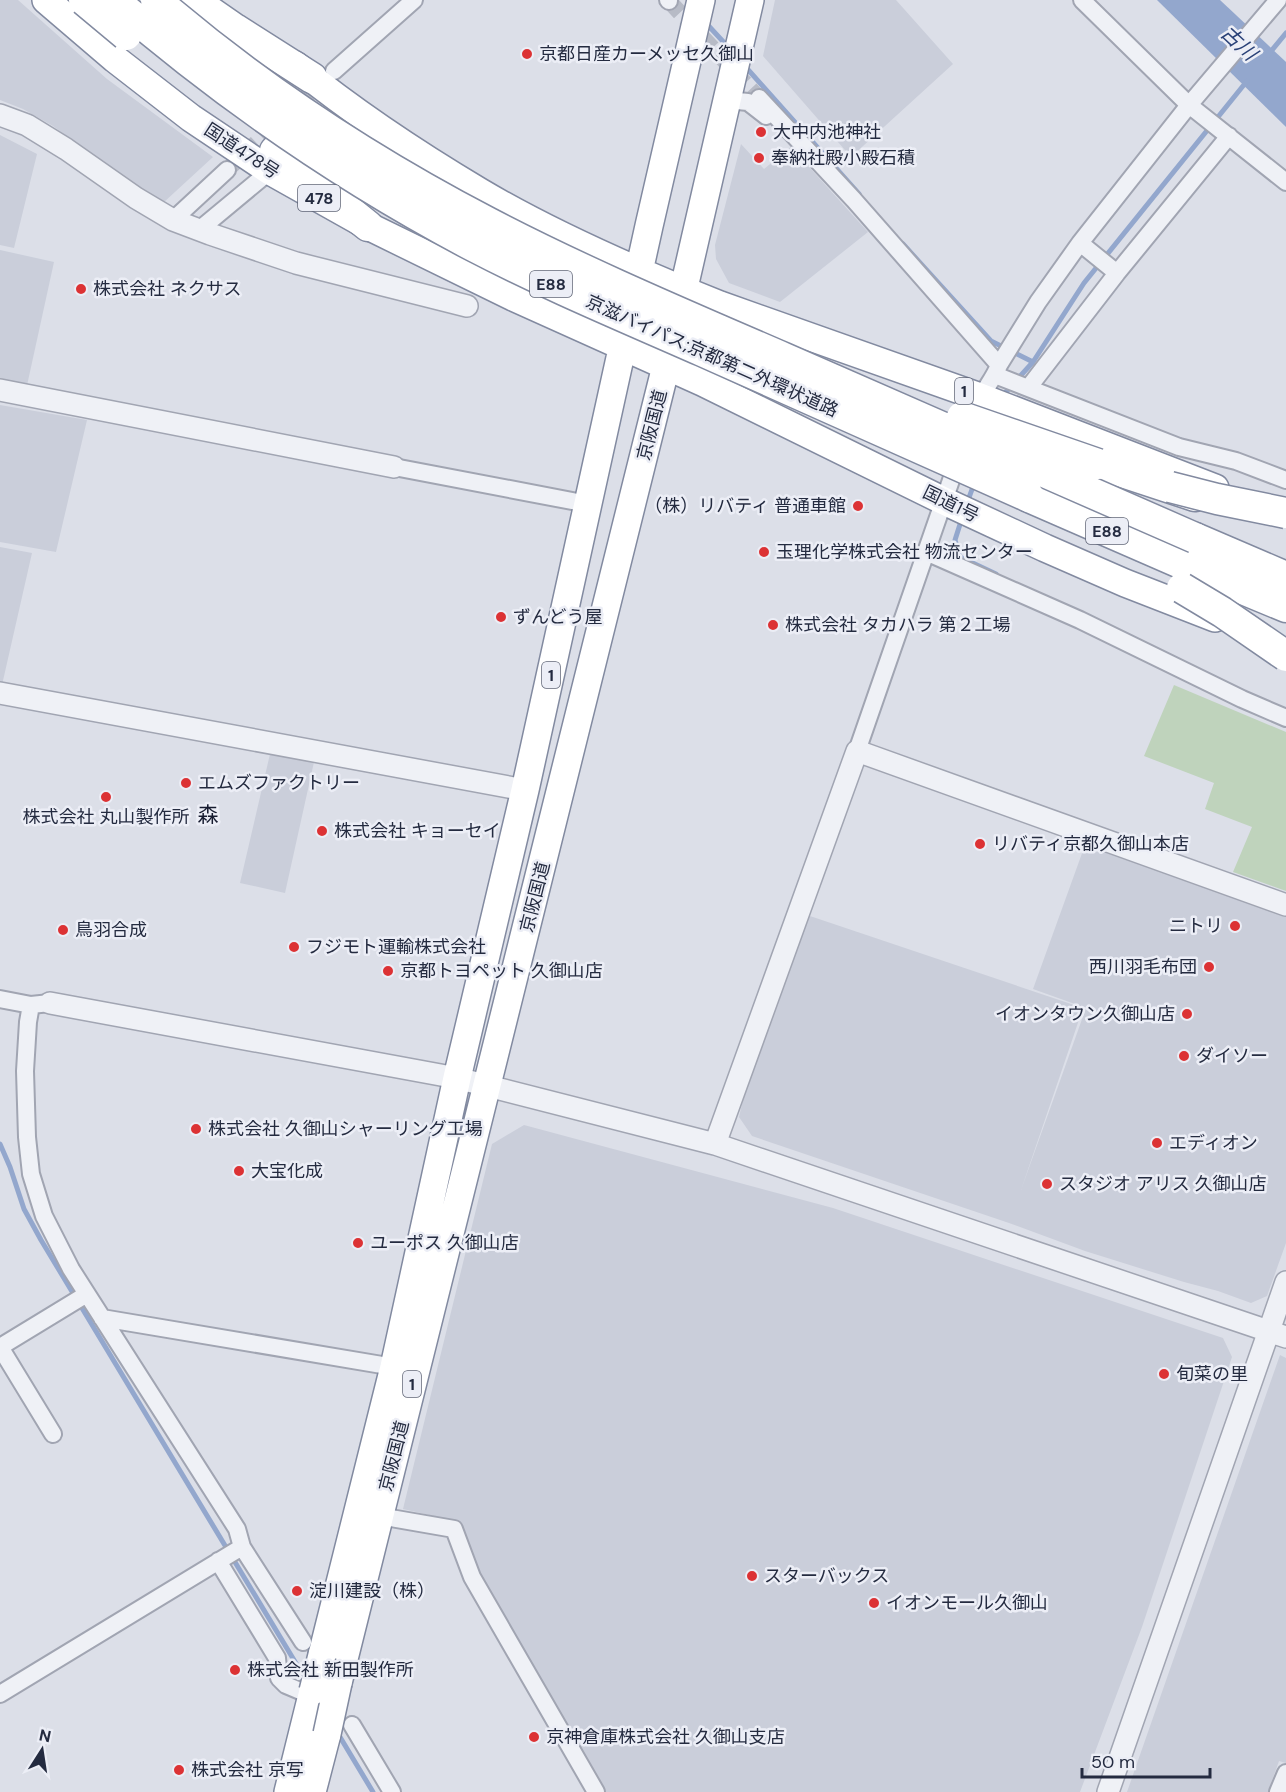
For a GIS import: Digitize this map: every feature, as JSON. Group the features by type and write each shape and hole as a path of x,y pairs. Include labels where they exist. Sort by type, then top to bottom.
{"highway":[{"name":"国道478号","path":"46,0 115,59 182,110 272,161"},
{"path":"84,0 272,161 368,226 513,297 623,347"},
{"name":"京滋バイパス;京都第二外環状道路","path":"114,0 194,66 327,161 473,245 554,285 1174,560 1286,607"},
{"name":"京滋バイパス;京都第二外環状道路","path":"156,0 219,52 345,141 507,232 564,260 677,300 1286,577"},
{"path":"193,0 235,29 323,75"},
{"path":"218,0 263,40 323,75 417,153 481,193 537,223 640,271"},
{"name":"京阪国道","path":"312,1792 327,1734 313,1648 394,1367 457,1078 525,789 701,0"},
{"name":"京阪国道","path":"288,1792 379,1516 666,366 677,300 750,0"},
{"name":"1","path":"640,271 677,300 732,309 980,397 1286,515"},
{"path":"677,300 1010,434 1286,526"},
{"name":"国道1号","path":"623,347 1045,548 1125,583 1286,644"},
{"path":"1170,488 1286,515"},
{"path":"1029,496 1076,535 1124,557 1286,650"},
{"path":"1222,612 1286,656"}],"street":[{"path":"323,75 414,0"},
{"path":"1082,0 1230,136 1286,182"},
{"path":"715,1144 857,751 980,397 1038,302 1080,243 1192,101 1278,0"},
{"path":"323,75 373,22 386,25"},
{"path":"759,98 854,200 997,370 1029,387 1179,447 1236,461 1286,480"},
{"path":"727,100 748,102 796,138"},
{"path":"0,115 27,125 173,220 296,263 467,306"},
{"path":"1029,387 1117,273 1230,136"},
{"path":"199,230 272,161"},
{"path":"173,220 227,170"},
{"path":"1080,243 1117,273"},
{"path":"0,390 588,504"},
{"path":"926,552 1080,620 1286,718"},
{"path":"0,693 525,789"},
{"path":"857,751 1286,905"},
{"path":"0,999 41,1004 457,1078 715,1144 1277,1334"},
{"path":"41,1004 28,1022 25,1071 27,1137 31,1174 44,1216 71,1269 237,1529 242,1547 313,1648"},
{"path":"1108,1792 1277,1334 1286,1282"},
{"path":"53,1434 0,1347 87,1294"},
{"path":"102,1318 394,1367"},
{"path":"379,1516 454,1529 471,1577 596,1792"},
{"path":"0,1694 242,1547"},
{"path":"218,1561 277,1658 279,1678 286,1685 321,1690"},
{"path":"352,1725 392,1792"},
{"path":"1278,1792 1286,1773"}],"shaded area":[{"path":"0,0 18,0 107,79 213,157 163,203 116,173 53,126 23,109 0,100"},
{"path":"775,0 896,0 953,64 851,157 763,56"},
{"path":"0,135 37,154 14,248 0,245"},
{"path":"741,144 764,169 791,147 868,232 780,302 729,283 716,259 715,245"},
{"path":"0,250 54,262 26,390 0,384"},
{"path":"0,405 87,420 56,552 0,542"},
{"path":"0,547 32,553 2,685 0,685"},
{"path":"270,754 314,762 285,893 240,883"},
{"path":"1085,845 1286,916 1286,1243 1267,1296 1251,1303 1085,1251 752,1136 739,1117 748,1079 804,914 1083,1008 1021,1190 1086,1008 1033,989"},
{"path":"524,1125 833,1208 1223,1338 1232,1357 1142,1627 1080,1792 605,1792 479,1577 460,1533 460,1522 403,1509 492,1144"},
{"path":"1280,1355 1286,1358 1286,1763 1279,1761 1268,1792 1127,1792"}],"green space":[{"path":"1174,685 1286,732 1286,891 1233,872 1252,827 1205,809 1214,783 1144,756"}],"water":[{"name":"古川","path":"1157,0 1220,0 1286,62 1286,127"}],"waterway":[{"path":"705,22 729,48"},
{"name":"古川","path":"1268,55 1286,33"},
{"path":"743,64 859,194"},
{"path":"1003,398 1033,362 1084,283 1247,81"},
{"path":"903,244 991,341 1033,362"},
{"path":"967,503 974,484"},
{"path":"962,518 955,540 960,557 996,574"},
{"path":"0,1144 24,1209 41,1240 306,1680"},
{"path":"337,1732 373,1792"}],"tunnel":[{"path":"669,1 759,98"},
{"path":"227,170 325,79"}],"place":[{"name":"京都日産カーメッセ久御山","path":"527,54"},
{"name":"大中内池神社","path":"761,132"},
{"name":"奉納社殿小殿石積","path":"759,158"},
{"name":"株式会社 ネクサス","path":"81,289"},
{"name":"（株）リバティ 普通車館","path":"858,506"},
{"name":"玉理化学株式会社 物流センター","path":"764,552"},
{"name":"ずんどう屋","path":"501,617"},
{"name":"株式会社 タカハラ 第２工場","path":"773,625"},
{"name":"エムズファクトリー","path":"186,783"},
{"name":"株式会社 丸山製作所","path":"106,797"},
{"name":"株式会社 キョーセイ","path":"322,831"},
{"name":"リバティ京都久御山本店","path":"980,844"},
{"name":"ニトリ","path":"1235,926"},
{"name":"鳥羽合成","path":"63,930"},
{"name":"フジモト運輸株式会社","path":"294,947"},
{"name":"西川羽毛布団","path":"1209,967"},
{"name":"京都トヨペット 久御山店","path":"388,971"},
{"name":"イオンタウン久御山店","path":"1187,1014"},
{"name":"ダイソー","path":"1184,1056"},
{"name":"株式会社 久御山シャーリング工場","path":"196,1129"},
{"name":"エディオン","path":"1157,1143"},
{"name":"大宝化成","path":"239,1171"},
{"name":"スタジオ アリス 久御山店","path":"1047,1184"},
{"name":"ユーポス 久御山店","path":"358,1243"},
{"name":"旬菜の里","path":"1164,1374"},
{"name":"スターバックス","path":"752,1576"},
{"name":"淀川建設（株）","path":"297,1591"},
{"name":"イオンモール久御山","path":"874,1603"},
{"name":"株式会社 新田製作所","path":"235,1670"},
{"name":"京神倉庫株式会社 久御山支店","path":"534,1737"},
{"name":"株式会社 京写","path":"179,1770"}],"district":[{"name":"森","path":"208,815"}]}
